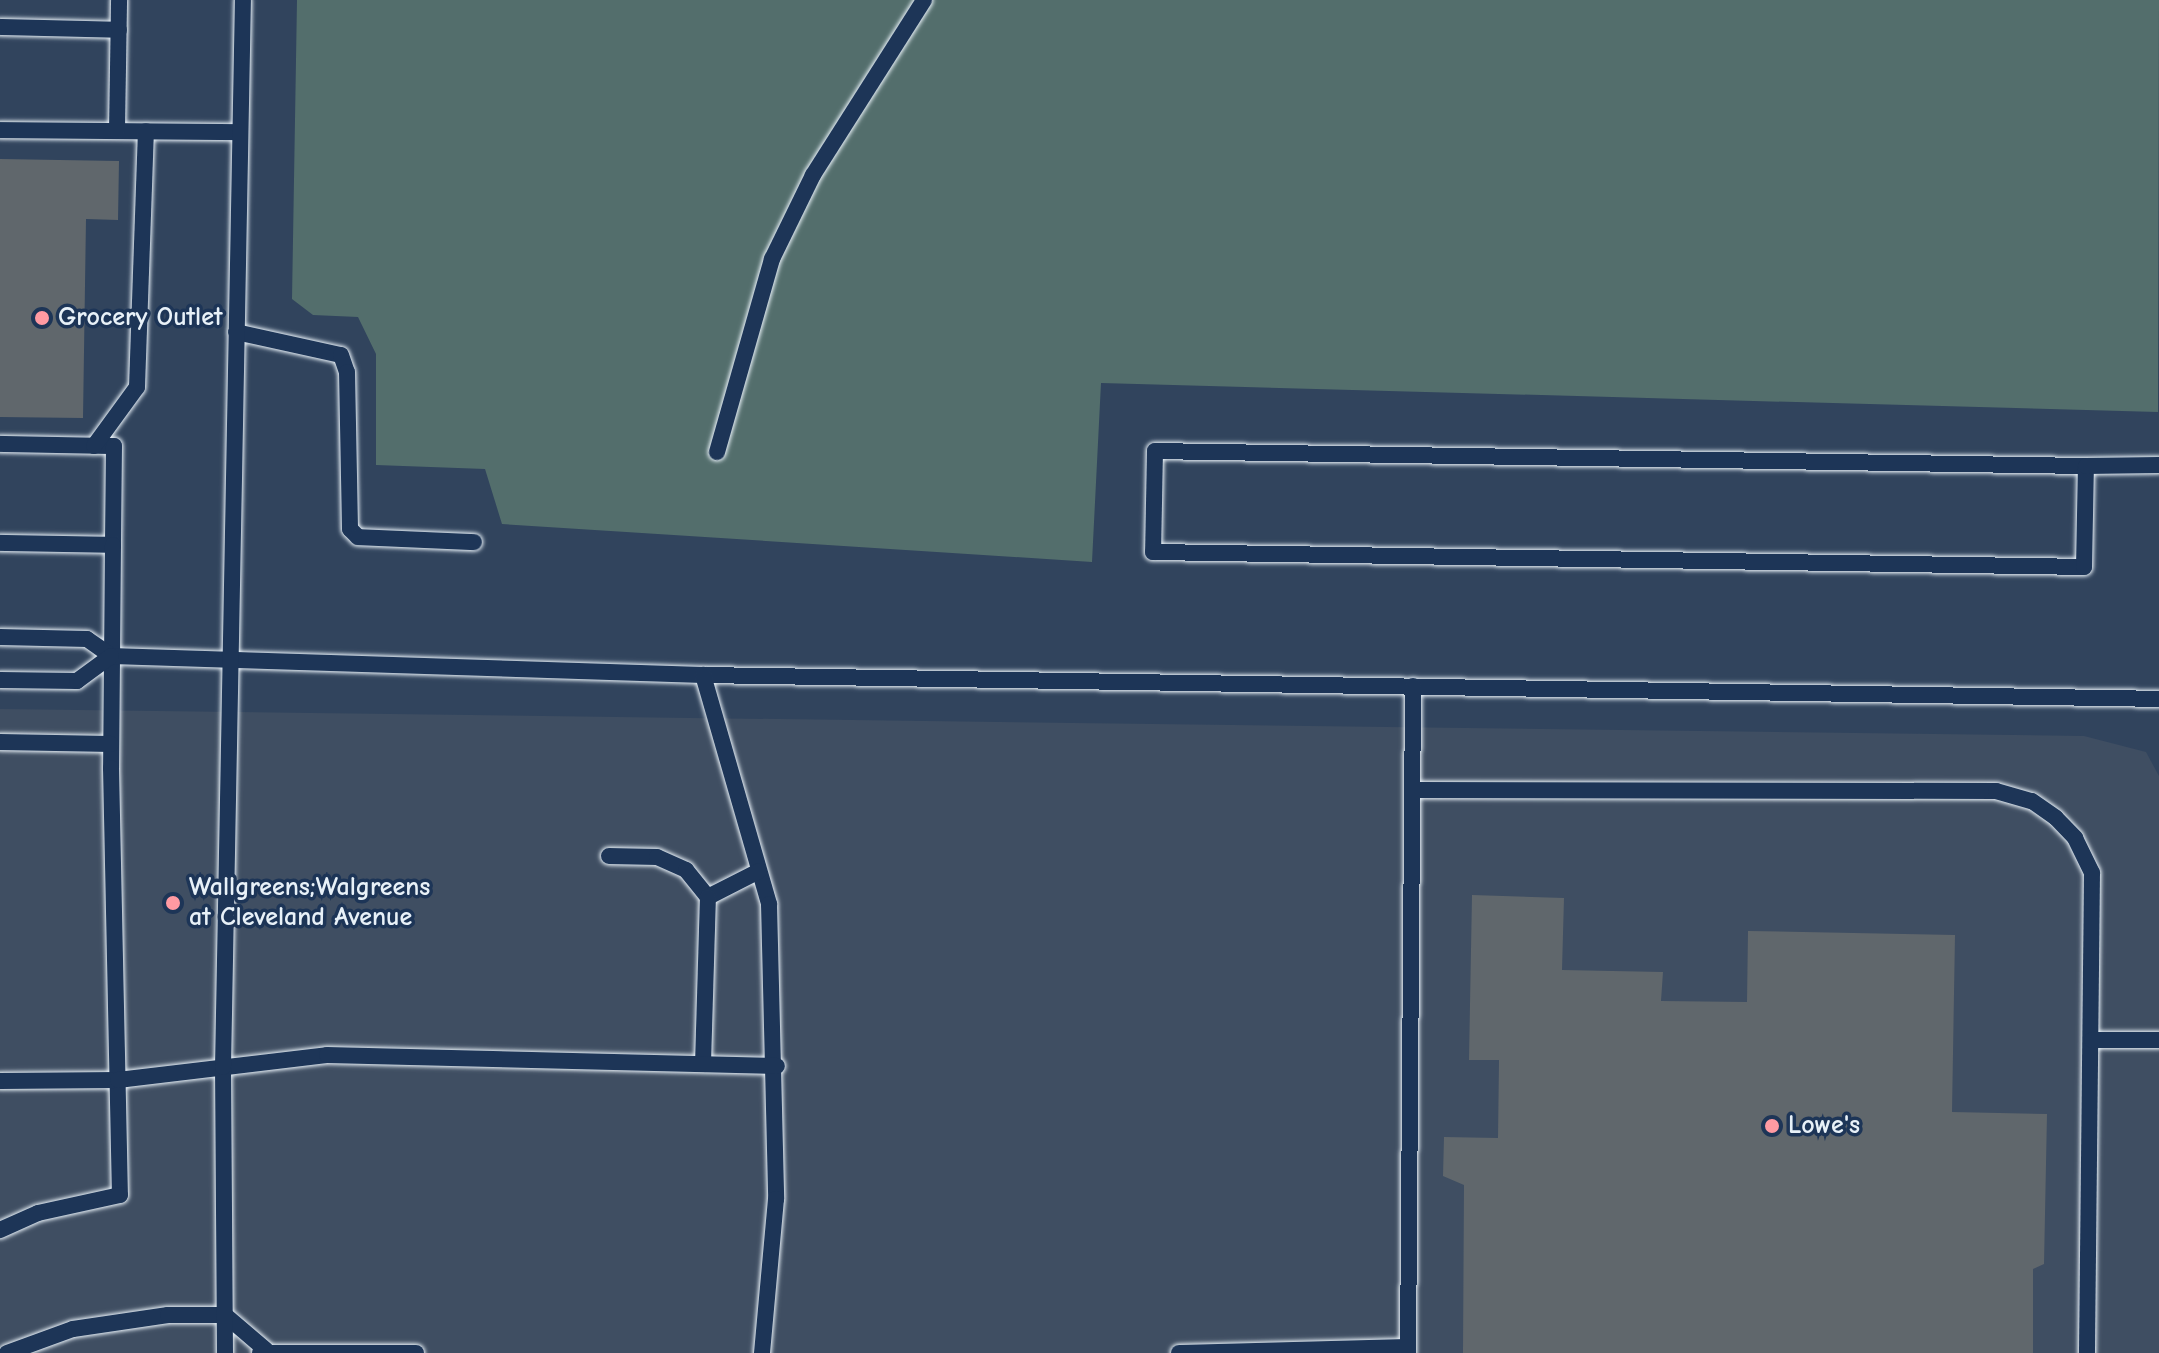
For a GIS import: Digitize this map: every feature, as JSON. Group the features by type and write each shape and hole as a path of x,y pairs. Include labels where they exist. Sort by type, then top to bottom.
{"lane":[{"path":"117,131 119,0"},
{"path":"225,1353 223,1067 243,0"},
{"path":"717,452 772,259 813,175 924,0"},
{"path":"0,27 119,30"},
{"path":"0,130 240,132"},
{"path":"94,446 137,387 146,131"},
{"path":"236,332 341,355 347,372 350,529 358,537 474,542"},
{"path":"0,444 114,446 111,744 120,1195 38,1213 0,1230"},
{"path":"2086,466 2084,567 1153,552 1155,451 2159,465"},
{"path":"0,543 113,545"},
{"path":"0,637 87,639 111,656 703,675 2159,699"},
{"path":"0,680 77,681 111,656"},
{"path":"703,675 769,904 777,1066 776,1199 762,1353"},
{"path":"1179,1353 1408,1350 1413,686"},
{"path":"0,742 111,744"},
{"path":"1412,790 1996,791 2032,801 2075,838 2092,873 2087,1353"},
{"path":"609,856 657,857 686,870 708,897 703,1064"},
{"path":"708,897 759,871"},
{"path":"2092,1040 2159,1040"},
{"path":"0,1081 118,1080 327,1055 777,1066"},
{"path":"7,1353 73,1329 129,1318 225,1315 263,1352 416,1353"}],"shaded area":[{"path":"0,709 2084,736 2146,752 2159,776 2159,1353 0,1353"}],"green space":[{"path":"297,0 2159,0 2158,412 1101,383 1092,562 502,524 485,469 376,465 376,354 358,317 313,315 292,299"}],"building":[{"name":"Grocery Outlet","path":"0,159 119,161 118,220 86,219 83,418 0,417"},
{"name":"Lowe's","path":"1472,895 1564,898 1562,970 1663,972 1661,1001 1747,1002 1748,931 1955,935 1952,1112 2047,1114 2044,1264 2033,1269 2033,1353 1463,1353 1464,1185 1443,1176 1444,1137 1498,1138 1499,1060 1469,1060"}],"place":[{"name":"Grocery Outlet","path":"42,318"},
{"name":"Wallgreens;Walgreens at Cleveland Avenue","path":"173,903"},
{"name":"Lowe's","path":"1772,1126"}]}
